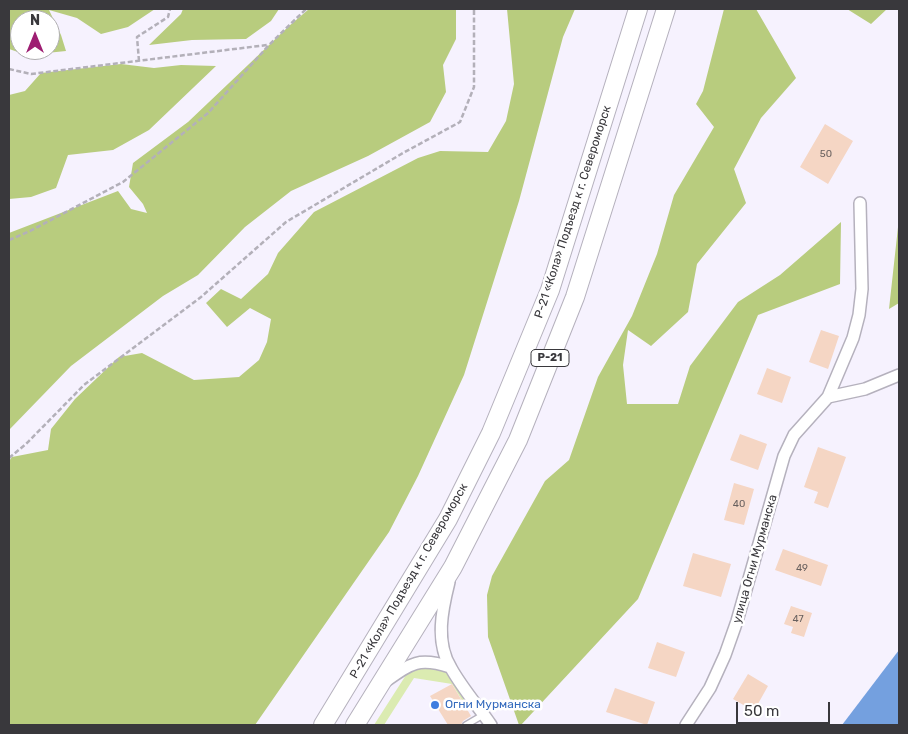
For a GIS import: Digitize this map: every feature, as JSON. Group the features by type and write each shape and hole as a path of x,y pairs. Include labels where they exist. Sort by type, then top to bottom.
{"main road":[{"name":"Р-21 «Кола» Подъезд к г. Североморск","path":"323,725 448,518 491,433 550,290 638,9"},
{"name":"Р-21","path":"359,722 453,567 518,440 575,297 666,9"}],"street":[{"name":"улица Огни Мурманска","path":"686,725 710,688 728,647 784,456 794,434 828,397 853,338 859,315 862,289 860,203"},
{"path":"828,397 865,389 899,375"},
{"path":"453,567 441,622 442,643 450,667 491,725"},
{"path":"382,685 405,667 419,662 434,662 450,667"}],"lane":[{"path":"466,725 484,714"}],"path":[{"path":"139,61 137,37 168,17 170,9"},
{"path":"9,240 30,232 123,182 208,113 269,44 306,9"},
{"path":"9,458 26,444 84,385 201,297 286,222 403,153 460,122 474,88 474,9"},
{"path":"9,69 31,74 269,44"}],"green space":[{"path":"9,9 155,9 128,27 101,34 77,18 60,13 60,10 10,10 10,49"},
{"path":"183,9 279,9 271,21 246,39 192,40 149,45 181,14"},
{"path":"309,9 456,9 456,39 443,65 446,92 430,122 368,156 291,191 245,227 198,275 163,296 71,366 9,430 9,233 118,191 131,209 147,213 143,204 129,187 133,163 188,122"},
{"path":"507,9 575,9 563,37 519,201 464,375 418,476 389,532 255,725 9,725 9,461 12,457 48,450 51,429 75,399 119,357 142,353 194,380 239,377 259,360 267,342 271,319 250,308 227,327 206,303 221,289 241,299 268,274 278,253 314,212 418,158 440,151 488,152 506,121 514,84"},
{"path":"724,9 756,9 796,78 761,118 734,169 746,203 697,264 688,312 651,346 628,330 623,365 627,404 678,404 690,366 738,302 780,275 841,222 840,284 758,315 638,599 519,725 488,637 487,595 492,576 545,481 569,460 598,377 632,316 657,254 674,195 714,127 696,104 703,91"},
{"path":"847,9 887,9 871,24"},
{"path":"60,33 61,35 66,51 60,52"},
{"path":"121,64 154,68 181,65 216,66 149,130 113,150 68,155 56,188 31,197 9,199 9,95 25,91 41,73"},
{"path":"899,218 899,303 889,309"},
{"path":"432,665 440,668 452,677 473,707 468,710 452,684 414,678 384,725 374,725 406,675 416,668"}],"water":[{"path":"899,650 899,725 842,725"}],"building":[{"path":"825,124 853,141 828,184 800,167"},
{"path":"821,330 839,336 828,369 809,362"},
{"path":"767,368 791,377 782,403 757,394"},
{"path":"740,434 767,444 758,470 730,460"},
{"path":"818,447 846,457 828,508 814,503 818,492 804,487"},
{"path":"734,483 754,489 744,525 724,520"},
{"path":"783,549 828,565 821,586 775,570"},
{"path":"693,553 731,564 721,597 683,586"},
{"path":"791,606 812,613 804,637 791,633 793,627 784,624"},
{"path":"657,642 685,652 676,677 648,668"},
{"path":"748,674 768,686 754,711 733,699"},
{"path":"452,684 471,716 463,721 461,725 448,725 430,696"},
{"path":"615,688 655,702 647,725 606,712"}],"place":[{"name":"Огни Мурманска","path":"435,705"}]}
